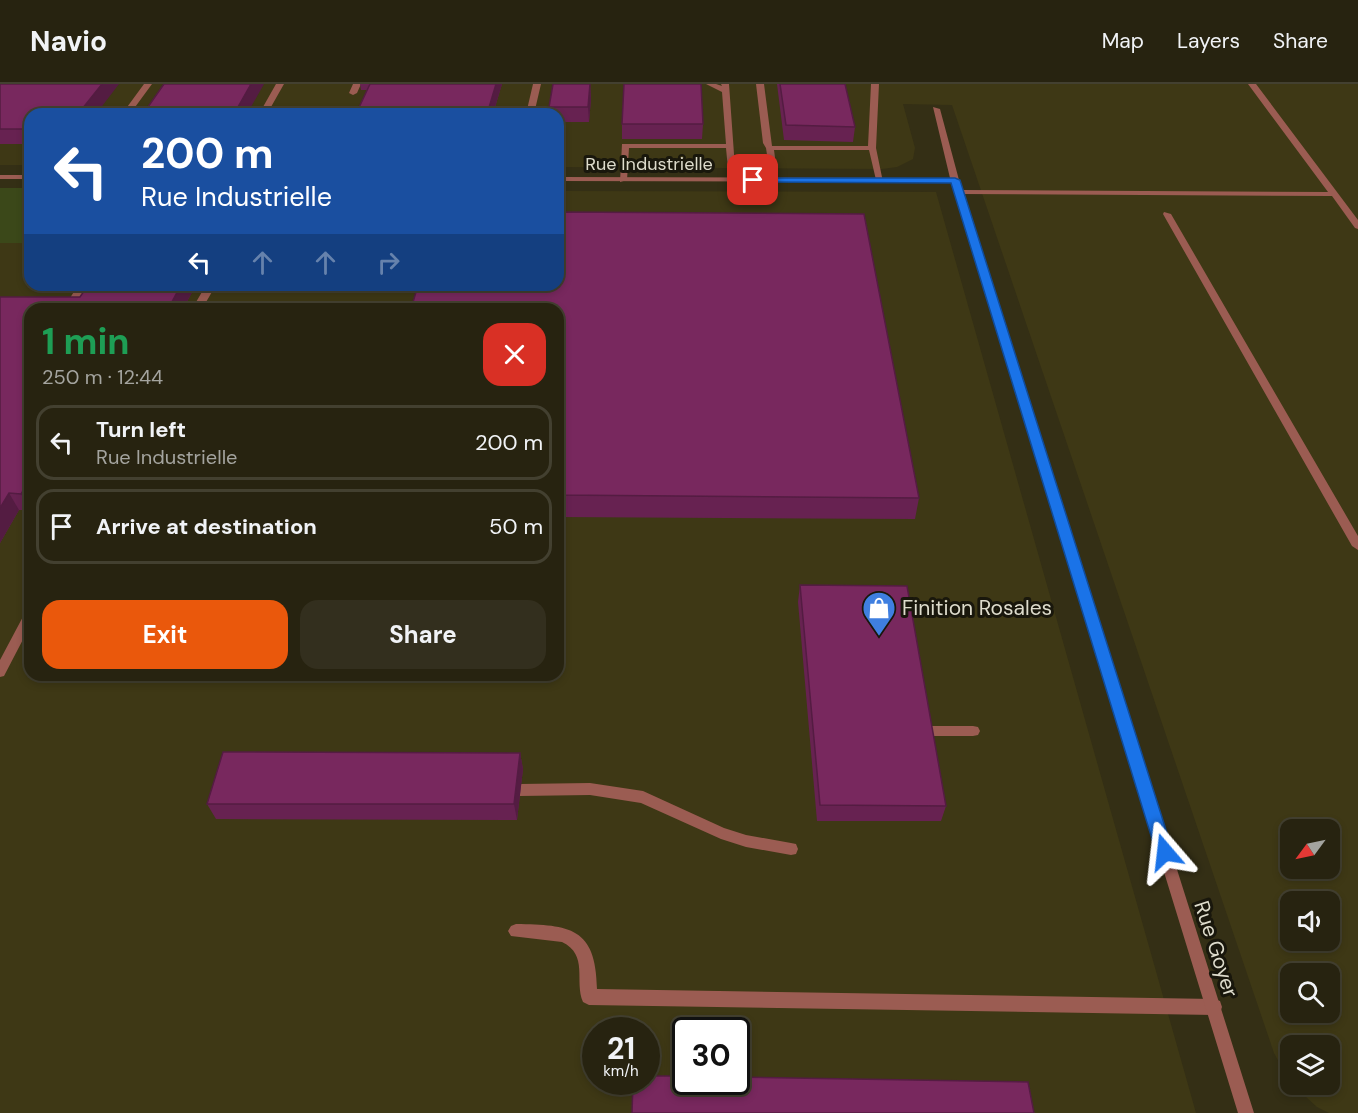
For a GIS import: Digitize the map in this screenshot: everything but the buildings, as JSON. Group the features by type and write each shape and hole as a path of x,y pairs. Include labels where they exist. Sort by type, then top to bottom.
{"street":[{"path":"130,108 148,84"},
{"path":"266,108 280,84"},
{"path":"353,93 357,84"},
{"path":"531,108 537,84"},
{"path":"710,84 725,88 733,180"},
{"path":"760,84 766,143 770,148 774,180"},
{"path":"875,84 872,148 880,180"},
{"path":"1252,84 1358,226"},
{"name":"Rue Goyer","path":"936,109 957,186 1246,1113"},
{"path":"623,180 625,146 638,143 730,146"},
{"path":"770,148 872,148"},
{"path":"0,177 24,177"},
{"name":"Rue Industrielle","path":"564,179 880,180 957,186 1334,194"},
{"path":"1167,214 1358,546"},
{"path":"0,672 24,626"},
{"path":"926,731 973,731"},
{"path":"520,790 590,789 644,797 720,833 746,841 791,849"},
{"path":"516,931 558,932 574,938 585,955 590,975 589,997 1214,1007"}],"shaded area":[{"path":"0,84 1358,84 1358,1113 1329,1113 1317,1107 1304,1095 1340,1095 1340,1035 1280,1035 1280,1064 1274,1053 952,105 903,104 915,148 913,159 897,167 882,169 564,167 564,108 24,108 24,165 0,165"},
{"path":"0,188 24,188 24,291 564,291 564,191 936,192 1196,1113 0,1113"}],"green space":[{"path":"0,188 24,188 24,243 0,243"}],"place":[{"name":"Finition Rosales","path":"879,637"}],"route":[{"path":"753,180 955,180 1165,852"}]}
